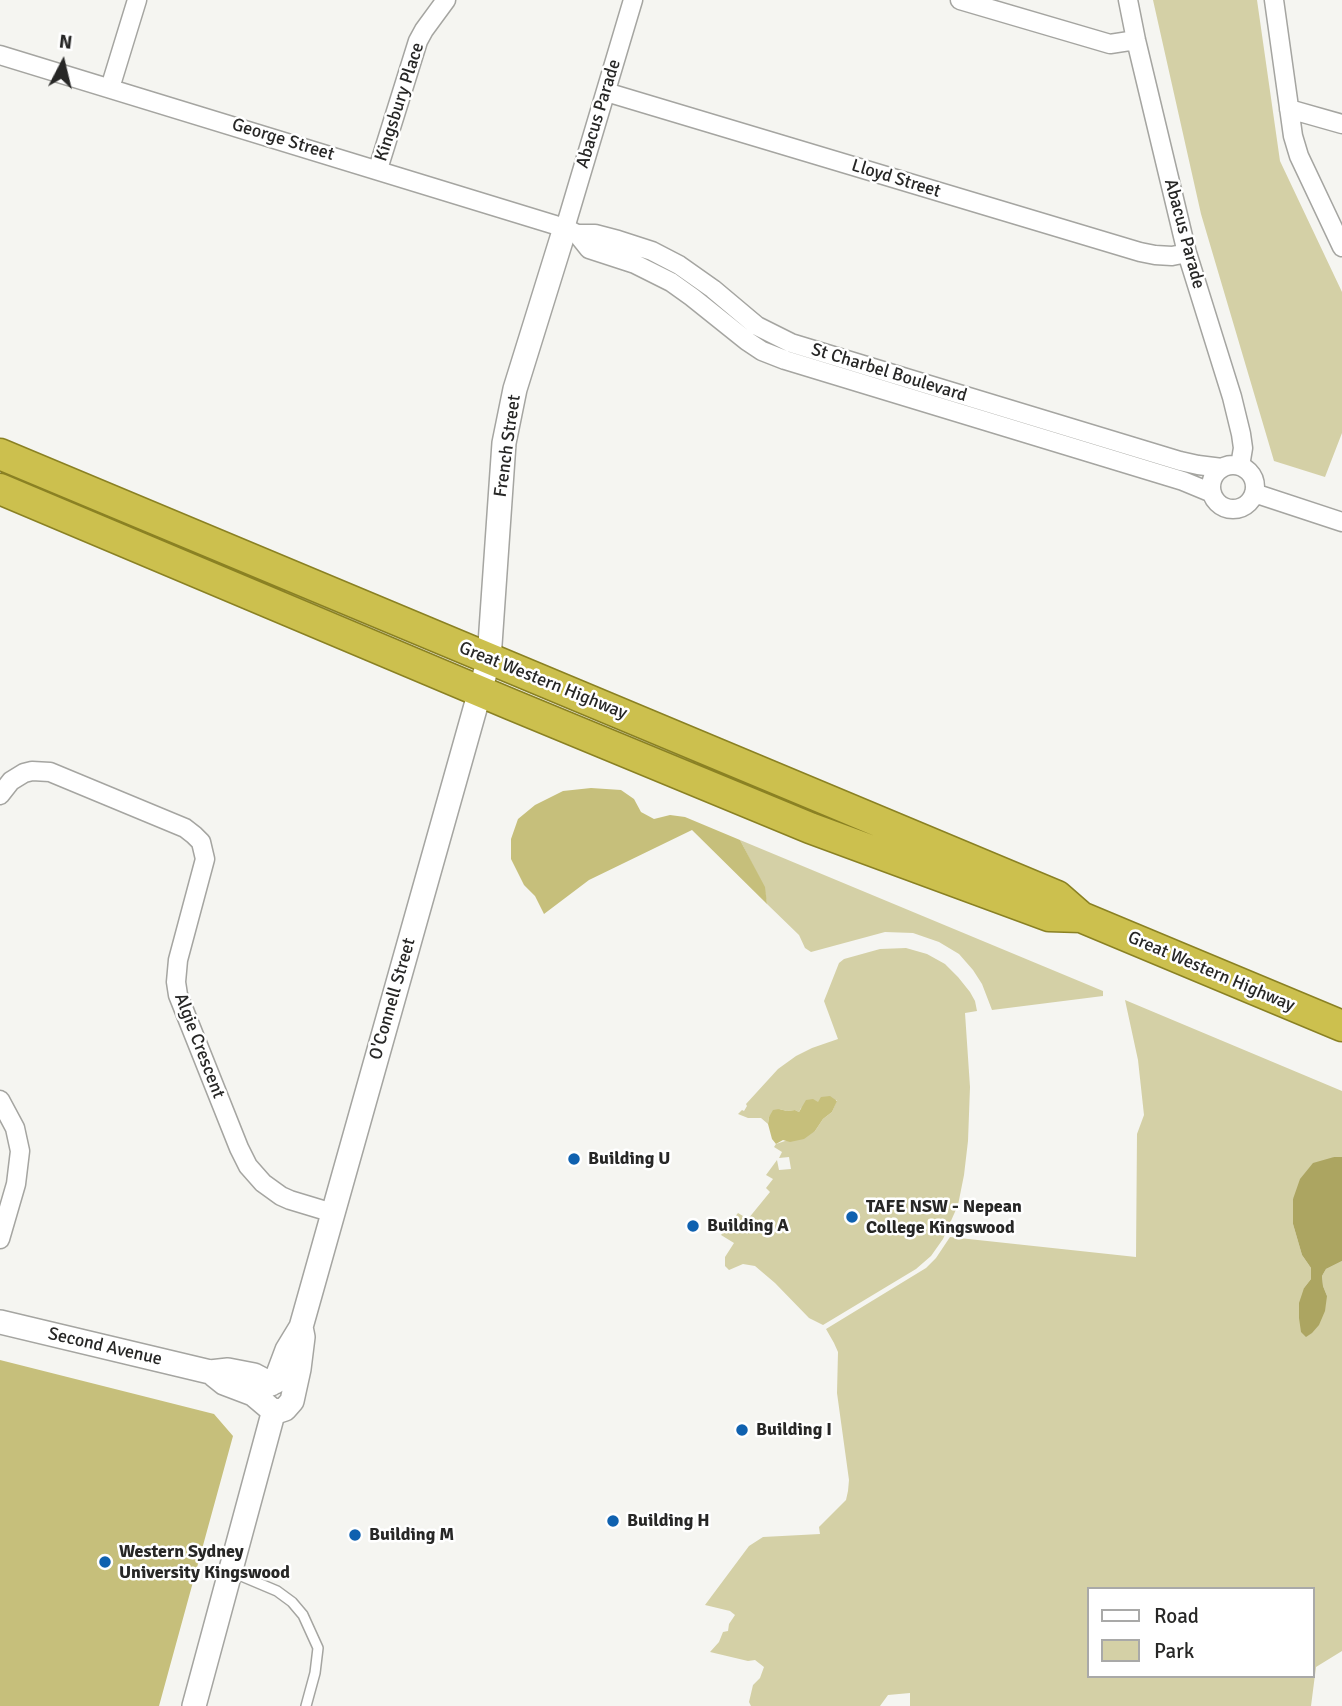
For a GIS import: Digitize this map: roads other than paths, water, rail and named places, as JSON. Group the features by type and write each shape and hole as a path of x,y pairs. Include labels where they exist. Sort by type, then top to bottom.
{"highway":[{"name":"Great Western Highway","path":"0,454 485,674 823,833 1049,916 1081,917 1342,1026"},
{"name":"Great Western Highway","path":"0,489 485,674"}],"street":[{"path":"110,88 137,0"},
{"name":"Kingsbury Place","path":"378,169 418,40 446,0"},
{"name":"Abacus Parade","path":"571,231 606,92 633,0"},
{"path":"960,0 1110,44 1136,40"},
{"name":"Abacus Parade","path":"1128,0 1187,253 1241,435 1243,448 1231,467"},
{"path":"1274,0 1293,136 1299,156 1342,247"},
{"name":"George Street","path":"0,55 378,169 571,231"},
{"name":"Lloyd Street","path":"606,92 1140,252 1172,256 1187,253"},
{"path":"1289,109 1342,124"},
{"name":"St Charbel Boulevard","path":"571,231 594,234 652,251 679,265 713,289 757,326 791,343 1180,461 1231,467"},
{"name":"St Charbel Boulevard","path":"571,231 590,249 635,264 671,282 762,351 1183,481 1212,493"},
{"name":"French Street","path":"485,674 504,443 515,389 571,231"},
{"path":"1231,467 1251,474 1255,486 1254,493 1246,504 1233,508 1220,504 1212,493 1214,476 1231,467"},
{"path":"1254,493 1342,519"},
{"name":"O'Connell Street","path":"194,1706 287,1350 301,1327 485,674"},
{"name":"Algie Crescent","path":"0,795 11,781 24,773 50,772 185,828 201,842 205,859 178,960 178,995 248,1166 263,1183 281,1196 333,1213"},
{"path":"0,1100 15,1128 20,1151 16,1184 0,1239"},
{"name":"Second Avenue","path":"0,1322 210,1372 229,1370 254,1376 276,1395"}],"lane":[{"path":"231,1572 277,1591 303,1615 318,1648 315,1673 306,1706"}],"place":[{"name":"Building U","path":"574,1159"},
{"name":"TAFE NSW - Nepean College Kingswood","path":"852,1217"},
{"name":"Building A","path":"693,1226"},
{"name":"Building I","path":"742,1430"},
{"name":"Building H","path":"613,1521"},
{"name":"Building M","path":"355,1535"},
{"name":"Western Sydney University Kingswood","path":"105,1562"}]}
